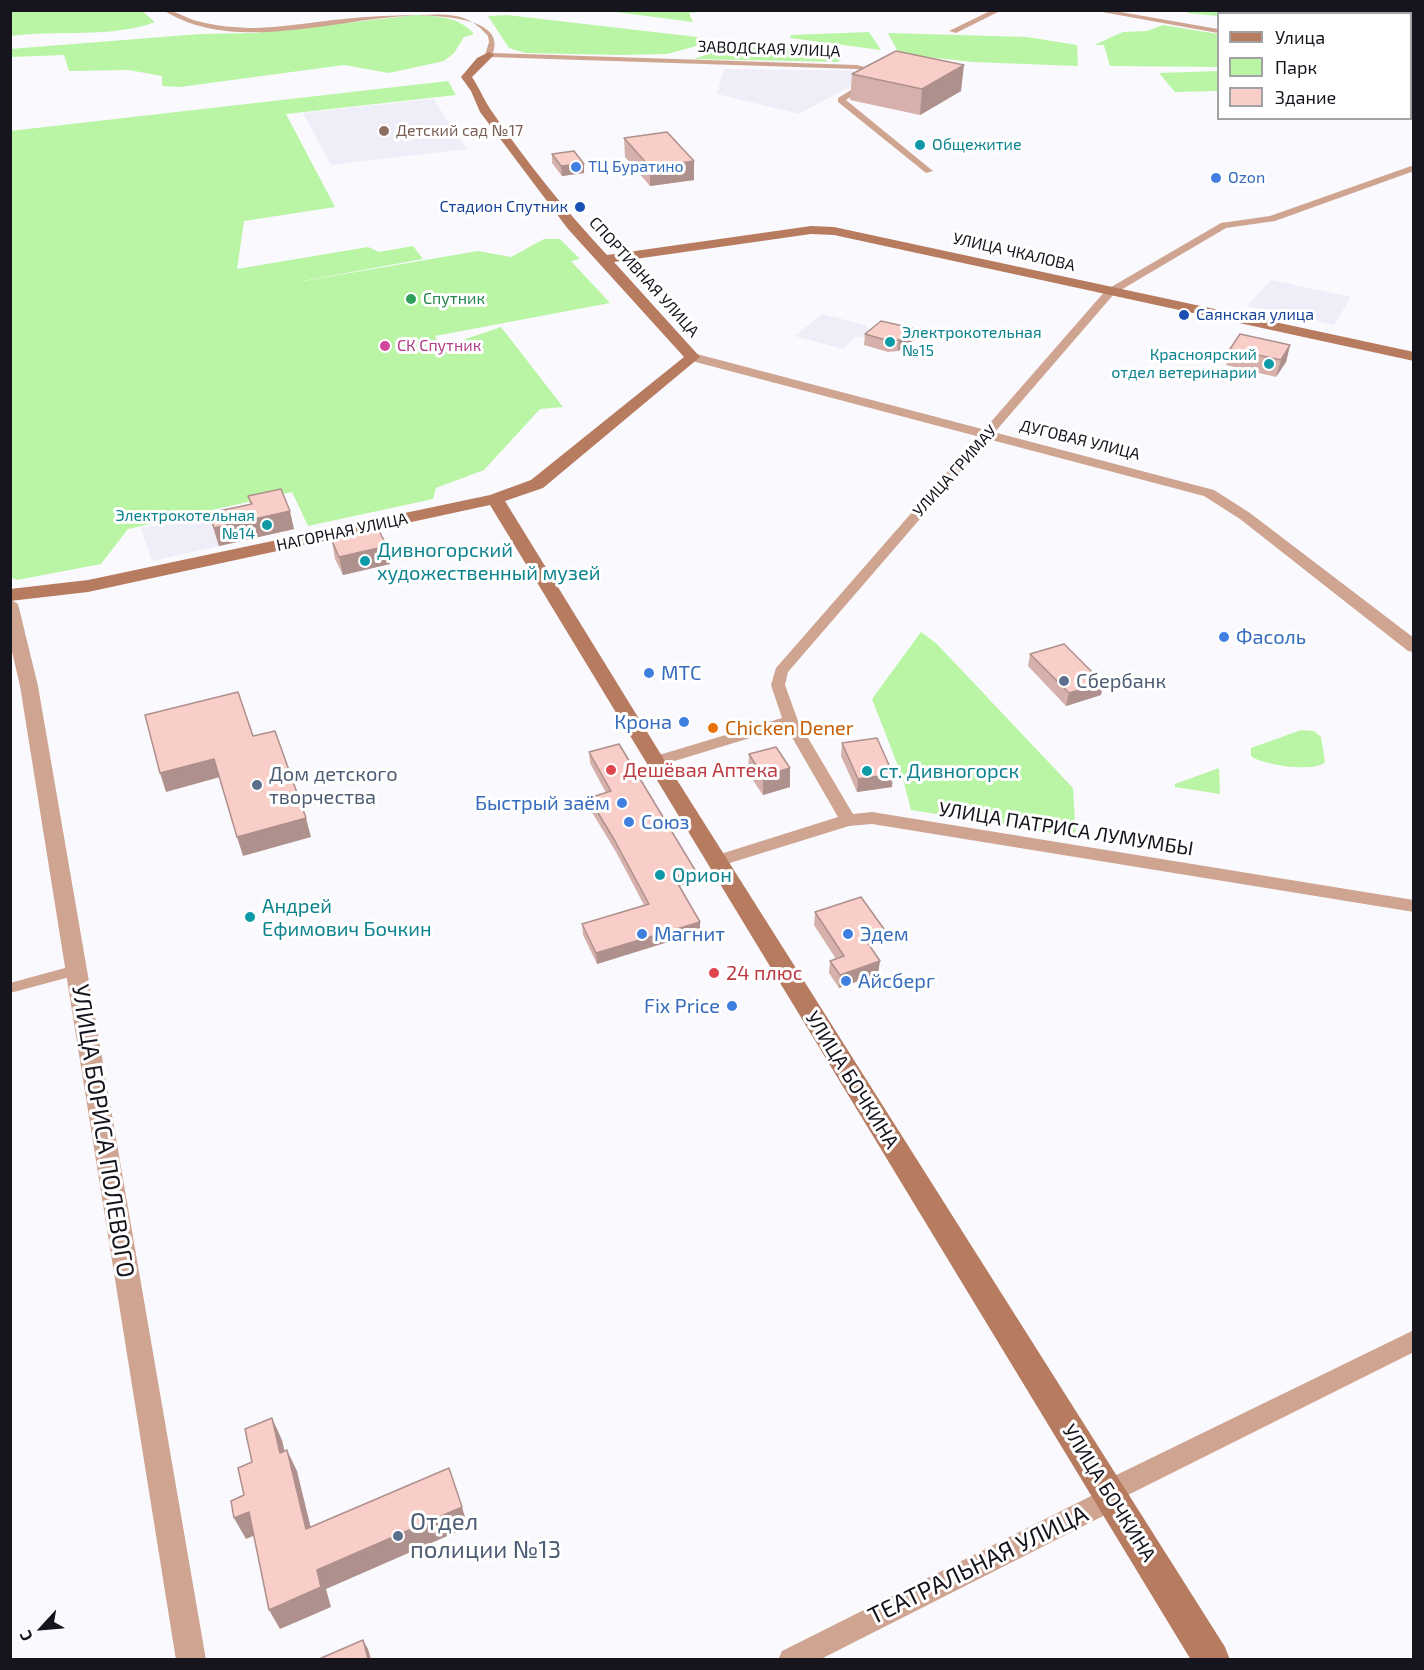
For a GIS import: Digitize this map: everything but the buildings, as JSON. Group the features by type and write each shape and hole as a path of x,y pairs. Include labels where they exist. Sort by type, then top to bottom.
{"main road":[{"name":"СПОРТИВНАЯ УЛИЦА","path":"489,55 481,60 466,77 476,90 486,112 603,260 693,357 537,484 495,499"},
{"name":"УЛИЦА ЧКАЛОВА","path":"603,260 824,230 1413,357"},
{"name":"НАГОРНАЯ УЛИЦА","path":"10,595 87,586 495,499"},
{"name":"УЛИЦА БОЧКИНА","path":"495,499 655,762 1212,1659"}],"street":[{"path":"166,10 198,24 255,30 389,14 456,14 470,18 492,35 493,42 489,55"},
{"path":"953,31 999,10"},
{"path":"1094,10 1217,31"},
{"name":"ЗАВОДСКАЯ УЛИЦА","path":"489,55 857,67 883,73 841,100 929,171"},
{"name":"УЛИЦА ГРИМАУ","path":"848,820 790,721 778,686 781,671 1110,292 1224,225 1272,219 1413,168"},
{"name":"ДУГОВАЯ УЛИЦА","path":"693,357 1215,495 1413,647"},
{"name":"УЛИЦА БОРИСА ПОЛЕВОГО","path":"10,604 29,686 191,1659"},
{"path":"655,762 790,721"},
{"name":"УЛИЦА ПАТРИСА ЛУМУМБЫ","path":"717,861 848,820 872,818 1413,906"},
{"path":"10,988 76,970"},
{"name":"ТЕАТРАЛЬНАЯ УЛИЦА","path":"790,1659 1413,1340"}],"shaded area":[{"path":"724,69 855,71 873,74 799,114 717,94"},
{"name":"Детский сад №17","path":"433,99 467,149 331,165 303,113"},
{"path":"1271,280 1351,297 1334,325 1304,318 1302,322 1283,318 1285,314 1247,306"},
{"path":"822,314 868,326 866,328 875,331 867,338 856,336 843,349 795,336"},
{"path":"285,506 294,529 152,561 141,528"}],"green space":[{"path":"10,11 142,11 155,22 139,27 103,32 11,36"},
{"path":"608,11 710,11 689,13 693,22"},
{"path":"1187,11 1291,12 1217,12 1217,16 1187,13"},
{"path":"417,15 455,21 474,34 464,37 454,53 444,61 389,73 344,65 180,87 162,86 162,76 129,70 69,71 64,55 11,57 10,49 200,34 256,33"},
{"path":"507,15 697,37 700,45 667,54 525,53 509,48 488,16"},
{"path":"1163,25 1217,34 1217,67 1110,66 1104,45 1094,45 1123,32 1147,31"},
{"path":"869,32 881,50 790,38 791,35"},
{"path":"888,33 1027,37 1077,45 1078,66 973,62 899,54"},
{"path":"739,46 843,59 837,62 694,59 724,48"},
{"path":"1217,71 1217,91 1175,92 1159,73"},
{"path":"448,81 456,95 286,114 335,207 244,221 237,269 368,247 379,252 413,246 423,259 286,284 478,251 511,257 544,239 560,239 580,259 571,261 610,303 435,336 439,343 410,349 451,344 501,327 563,407 540,409 484,470 436,488 433,499 308,526 292,492 128,529 101,564 17,580 10,577 10,131"},
{"path":"921,632 936,643 1073,788 1076,837 911,810 903,779 872,699"},
{"path":"1301,730 1314,731 1321,737 1325,762 1311,767 1300,767 1266,762 1251,756 1251,748"},
{"path":"1219,768 1220,794 1175,787 1175,784"}],"place":[{"name":"Детский сад №17","path":"384,131"},
{"name":"Общежитие","path":"920,145"},
{"name":"ТЦ Буратино","path":"576,167"},
{"name":"Ozon","path":"1216,178"},
{"name":"Стадион Спутник","path":"580,207"},
{"name":"Спутник","path":"411,299"},
{"name":"Саянская улица","path":"1184,315"},
{"name":"Электрокотельная №15","path":"890,342"},
{"name":"СК Спутник","path":"385,346"},
{"name":"Красноярский отдел ветеринарии","path":"1269,364"},
{"name":"Электрокотельная №14","path":"267,525"},
{"name":"Дивногорский художественный музей","path":"365,561"},
{"name":"Фасоль","path":"1224,637"},
{"name":"МТС","path":"649,673"},
{"name":"Сбербанк","path":"1064,681"},
{"name":"Крона","path":"684,722"},
{"name":"Chicken Dener","path":"713,728"},
{"name":"Дешёвая Аптека","path":"611,770"},
{"name":"ст. Дивногорск","path":"867,771"},
{"name":"Дом детского творчества","path":"257,785"},
{"name":"Быстрый заём","path":"622,803"},
{"name":"Союз","path":"629,822"},
{"name":"Орион","path":"660,875"},
{"name":"Андрей Ефимович Бочкин","path":"250,917"},
{"name":"Магнит","path":"642,934"},
{"name":"Эдем","path":"848,934"},
{"name":"24 плюс","path":"714,973"},
{"name":"Айсберг","path":"846,981"},
{"name":"Fix Price","path":"732,1006"},
{"name":"Отдел полиции №13","path":"398,1536"}]}
